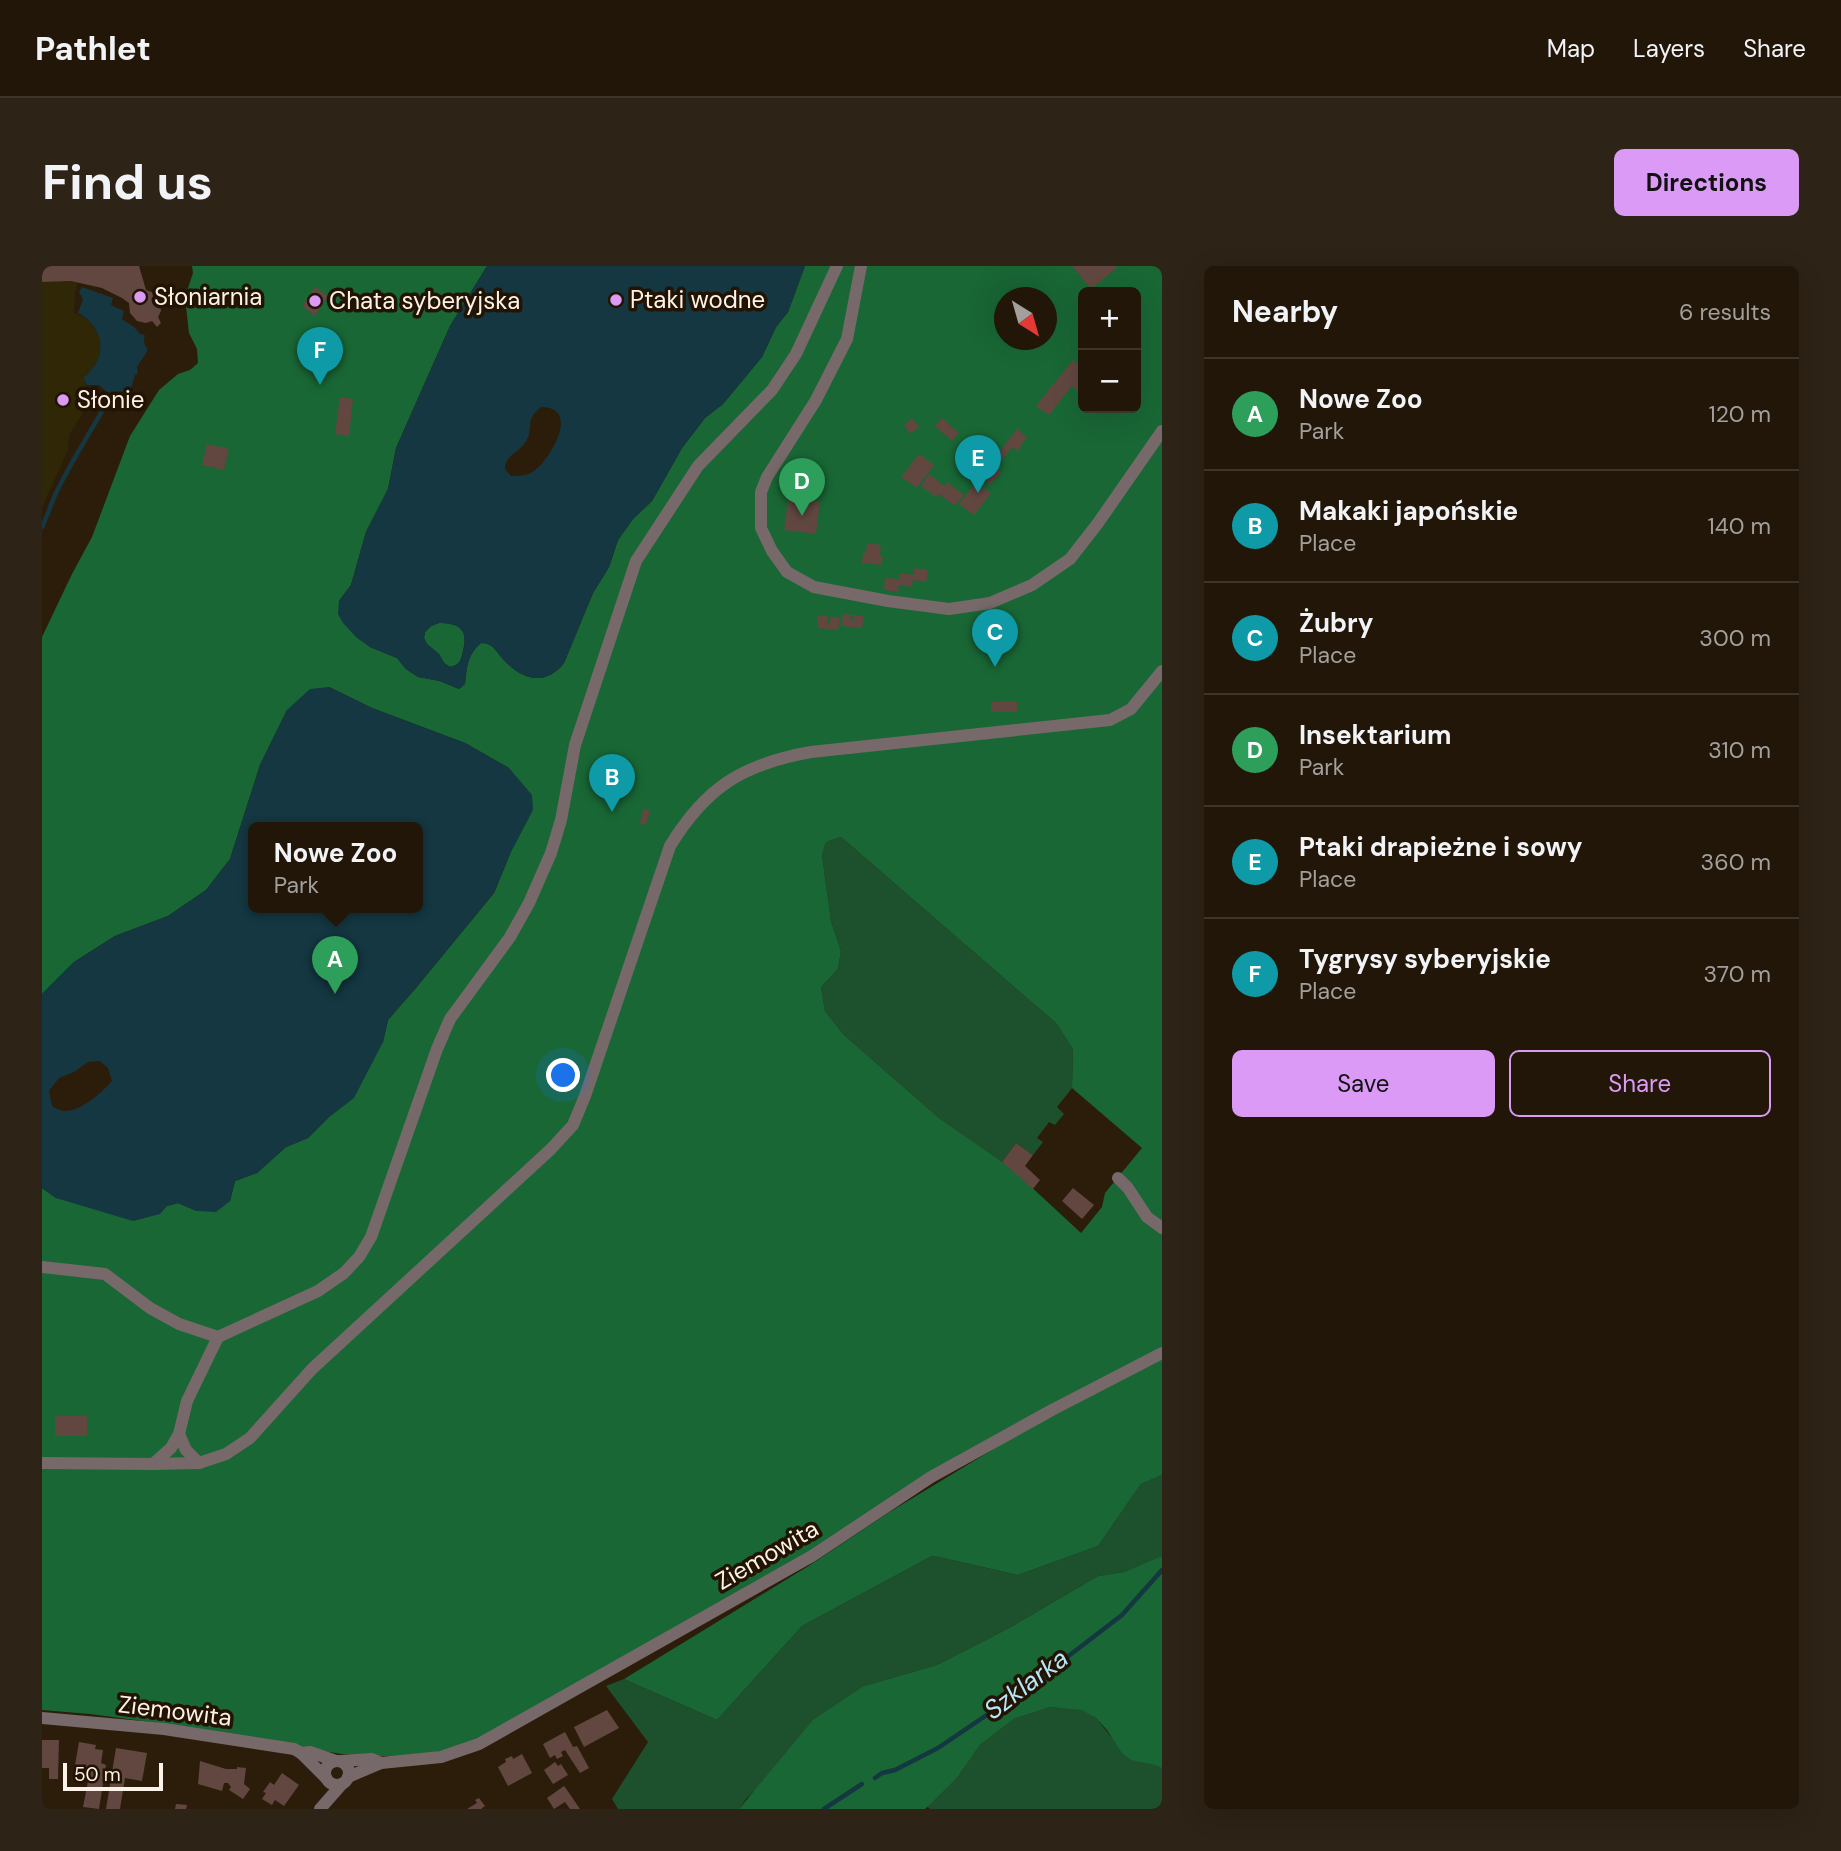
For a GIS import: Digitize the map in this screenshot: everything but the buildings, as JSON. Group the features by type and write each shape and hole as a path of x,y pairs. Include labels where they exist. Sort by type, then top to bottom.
{"street":[{"path":"153,1465 171,1448 179,1434 187,1401 218,1337 318,1291 344,1273 359,1257 371,1237 450,1019 510,937 551,853 561,820 575,745 636,561 698,466 772,390 796,354 836,266"},
{"path":"861,266 846,339 816,400 767,477 761,492 761,528 764,535 787,572 814,587 949,609 990,603 1032,585 1070,559 1162,431"},
{"path":"42,1463 199,1463 226,1454 250,1438 312,1369 551,1149 573,1125 585,1096 670,846 684,822 724,783 749,769 781,757 811,752 1110,720 1131,709 1162,671"},
{"path":"1118,1178 1147,1217 1162,1228"},
{"path":"42,1267 105,1275 149,1308 179,1324 218,1337"},
{"name":"Ziemowita","path":"345,1780 381,1763 441,1757 479,1744 812,1556 931,1477 1162,1353"},
{"path":"179,1434 186,1450 199,1463"},
{"name":"Ziemowita","path":"42,1718 164,1729 294,1749 338,1761 372,1759 381,1763"},
{"path":"302,1753 334,1785 345,1780"},
{"path":"338,1761 348,1768 345,1780 319,1809 327,1780 326,1768 330,1763 338,1761"}],"green space":[{"path":"192,266 487,266 450,326 396,448 388,489 366,532 351,585 339,601 370,647 397,658 406,669 418,677 440,681 459,689 465,684 470,657 481,643 491,646 509,666 533,678 549,675 564,663 593,593 609,567 618,540 633,519 652,501 682,448 705,418 723,404 762,357 776,327 788,312 805,266 1162,266 1162,1347 809,1552 478,1739 445,1751 397,1756 341,1754 158,1723 42,1710 42,1188 56,1198 167,1206 178,1203 197,1211 230,1201 235,1181 257,1173 286,1147 308,1138 328,1118 383,1042 388,1020 494,893 510,854 509,768 465,743 372,708 329,687 287,710 260,765 230,859 206,890 168,916 115,936 74,962 42,994 42,637 92,537 130,436 159,390 178,374 190,370 198,363 197,349 189,333 185,297 193,273","holes":["841,837 1056,1023 1073,1049 1072,1088 1142,1148 1105,1193 1102,1207 1081,1233 1011,1168 939,1118 844,1035 825,1011 821,987 838,969 841,951 831,921 822,855 826,842"]},
{"path":"439,623 457,626 465,637 462,657 450,667 424,638 425,632 431,626"},
{"path":"841,837 1056,1023 1073,1049 1072,1088 1057,1107 1064,1114 1055,1125 1049,1122 1037,1138 1043,1142 1033,1155 1016,1143 1002,1162 939,1118 844,1035 825,1011 821,987 838,969 841,951 831,921 822,855 826,842"},
{"path":"1162,1359 1162,1475 1141,1484 1098,1546 1018,1575 930,1557 802,1626 717,1720 624,1679 1020,1433"},
{"path":"1162,1475 1162,1557 1124,1572 1098,1576 1011,1627 937,1665 864,1686 746,1799 739,1809 618,1809 612,1799 648,1742 606,1686 624,1679 717,1720 802,1626 930,1557 1018,1575 1098,1546 1141,1484"},
{"path":"1160,1557 1162,1768 1131,1760 1122,1753 1096,1718 1082,1710 1050,1707 1014,1719 980,1745 957,1778 925,1809 739,1809 813,1720 864,1686 937,1665 1011,1627 1098,1576 1124,1572"},
{"path":"1050,1707 1082,1709 1096,1718 1113,1739 1162,1759 1162,1809 930,1809 926,1806 957,1778 980,1745 1014,1719"}],"sand":[{"name":"Słonie","path":"42,282 78,282 74,313 93,325 98,333 100,352 97,361 83,378 87,385 83,391 85,410 69,435 68,450 42,507"}],"water":[{"path":"487,266 805,266 788,312 776,327 762,357 723,404 705,418 682,448 652,501 633,519 618,540 609,567 593,593 564,663 557,671 541,678 525,676 509,666 485,643 481,643 470,657 465,684 459,689 440,681 418,677 406,669 397,658 370,647 357,638 338,614 339,601 351,585 366,532 388,489 396,448 450,326","holes":["541,407 553,409 559,415 559,434 541,465 526,475 511,476 505,469 507,460 525,443 532,417","439,623 457,626 465,638 462,657 450,667 424,638 425,632"]},
{"path":"82,287 113,298 111,305 124,311 122,319 145,335 144,343 148,350 137,367 138,373 135,375 132,393 125,401 118,396 113,398 99,385 87,385 83,378 97,362 100,344 94,327 78,313 83,299 79,292"},
{"path":"329,687 372,708 465,743 509,768 532,795 533,810 510,854 494,893 388,1020 383,1042 354,1098 308,1138 286,1147 257,1173 235,1181 230,1201 216,1212 197,1211 178,1203 167,1206 160,1214 133,1221 56,1198 42,1188 42,994 74,962 115,936 168,916 206,890 230,859 260,765 287,710 310,689","holes":["100,1061 108,1068 112,1081 90,1101 63,1111 52,1106 49,1091 59,1078 88,1062"]}],"waterway":[{"path":"42,527 63,480 107,403"},
{"name":"Szklarka","path":"875,1778 938,1748 1025,1689 1042,1671 1062,1661 1122,1615 1162,1570"},
{"name":"Szklarka","path":"824,1809 862,1784"}],"place":[{"name":"Słoniarnia","path":"140,297"},
{"name":"Ptaki wodne","path":"616,300"},
{"name":"Chata syberyjska","path":"315,301"},
{"name":"Tygrysy syberyjskie","path":"320,385"},
{"name":"Słonie","path":"63,400"},
{"name":"Ptaki drapieżne i sowy","path":"978,493"},
{"name":"Insektarium","path":"802,516"},
{"name":"Żubry","path":"995,667"},
{"name":"Makaki japońskie","path":"612,812"},
{"name":"Nowe Zoo","path":"335,994"}]}
